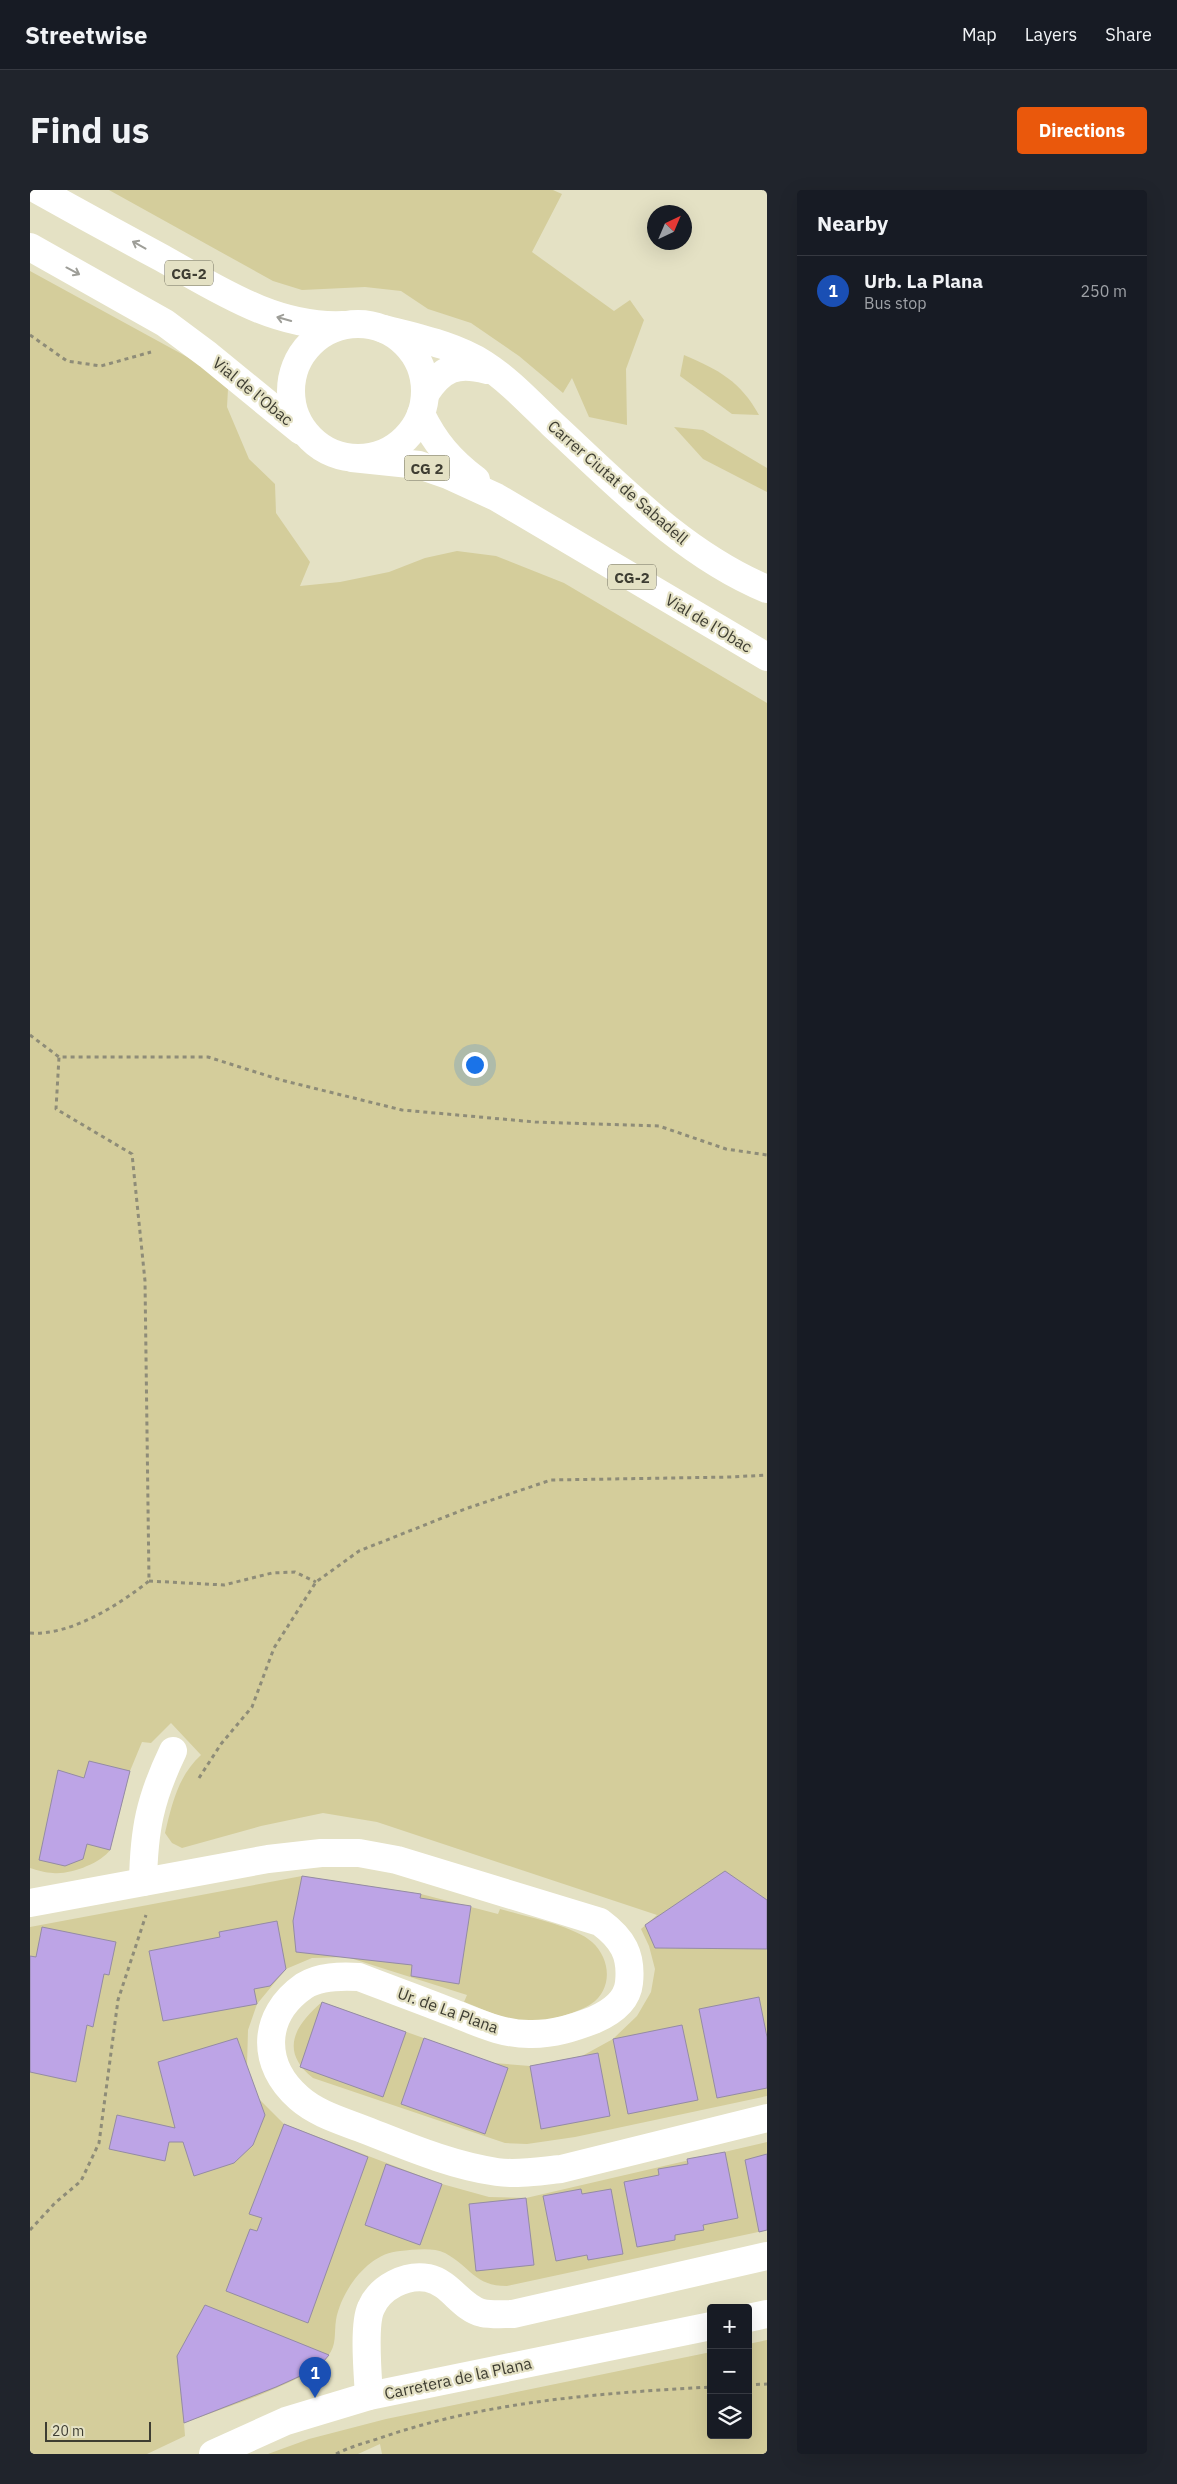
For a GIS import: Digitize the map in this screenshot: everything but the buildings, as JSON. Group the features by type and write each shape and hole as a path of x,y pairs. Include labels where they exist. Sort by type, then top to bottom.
{"main road":[{"name":"CG-2","path":"38,190 212,286 271,315 320,326 349,325"},
{"name":"Vial de l'Obac","path":"30,247 165,323 193,343 312,440"},
{"name":"CG 2","path":"367,324 384,329 402,340 415,356 423,374 423,404 410,434 394,448 374,457 352,458 330,452 312,440 299,423 292,403 294,374 298,360 310,343 328,331 349,325 367,324"},
{"name":"Carrer Ciutat de Sabadell","path":"384,329 431,341 463,353 485,365 645,510 695,549 749,581 767,589"},
{"name":"Carrer Ciutat de Sabadell","path":"423,404 443,372 457,367 490,371 503,380"},
{"name":"Vial de l'Obac","path":"423,404 433,439 458,466 496,497"},
{"name":"Vial de l'Obac","path":"352,458 418,466 448,475 496,497 767,657"},
{"path":"146,1882 143,1852 148,1815 156,1786 173,1751"},
{"name":"Ur. de La Plana","path":"30,1903 268,1859 321,1853 359,1853 397,1860 600,1922 616,1934 631,1967 628,1990 619,2005 602,2017 564,2031 531,2034 502,2031 359,1977 338,1976 304,1986 283,2007 274,2021 271,2034 275,2067 284,2084 300,2100 318,2112 412,2148 457,2164 498,2172 528,2173 561,2169 767,2118"},
{"path":"369,2396 366,2359 371,2309 383,2293 398,2281 428,2278 450,2288 463,2302 482,2313 513,2314 767,2256"},
{"path":"752,2317 767,2314"},
{"name":"Carretera de la Plana","path":"213,2454 286,2421 369,2396 707,2327"}],"path":[{"path":"30,335 67,361 101,366 193,343"},
{"path":"30,1035 59,1057 208,1057 281,1080 402,1110 535,1122 659,1126 726,1149 767,1155"},
{"path":"59,1057 56,1109 132,1154 145,1281 149,1581"},
{"path":"196,1782 221,1744 252,1706 274,1648 316,1582 359,1551 465,1509 551,1480 731,1478 767,1475"},
{"path":"30,1633 42,1634 86,1620 128,1598 149,1581 224,1585 272,1573 295,1572 316,1582"},
{"path":"30,2230 55,2203 81,2181 98,2144 118,2000 148,1909 146,1882"},
{"path":"752,2385 767,2384"},
{"path":"336,2454 425,2423 483,2412 561,2399 707,2387"}],"shaded area":[{"path":"109,190 553,190 562,194 532,252 614,311 630,300 644,320 626,369 627,425 589,417 572,378 563,393 519,356 471,323 428,309 401,291 365,287 302,290 273,281"},
{"path":"30,271 200,364 228,389 227,407 249,459 275,484 276,513 310,562 300,586 340,582 389,572 425,558 457,551 496,556 564,583 767,703 767,2096 575,2137 527,2144 505,2143 313,2078 296,2058 295,2038 304,2020 322,2002 494,2063 530,2066 582,2056 613,2039 637,2016 651,1992 655,1969 649,1946 641,1929 657,1915 377,1822 323,1813 261,1826 182,1848 172,1843 165,1833 173,1801 181,1781 201,1755 171,1723 151,1743 142,1742 130,1771 110,1850 106,1855 92,1864 68,1872 50,1873 30,1868"},
{"path":"684,355 728,378 744,393 759,415 732,414 680,376"},
{"path":"674,427 703,430 767,468 767,492 703,459"},
{"path":"302,1876 421,1894 498,1914 500,1909 562,1926 584,1936 592,1942 603,1957 607,1974 603,1990 591,2004 564,2016 524,2022 498,2015 464,2002 467,1995 347,1957 312,1958 286,1969 257,2004 248,2030 247,2067 259,2099 284,2124 442,2184 489,2197 526,2198 767,2142 767,2230 507,2286 487,2283 473,2275 454,2258 440,2251 429,2249 388,2253 367,2266 350,2286 339,2309 331,2352 318,2366 302,2376 262,2394 184,2423 185,2436 147,2454 30,2454 30,1927"},
{"path":"767,2340 767,2454 382,2454 380,2444 358,2454 268,2454 309,2439 386,2419 707,2353 707,2439 752,2439 752,2343"}],"place":[{"name":"Urb. La Plana","path":"315,2398"}]}
